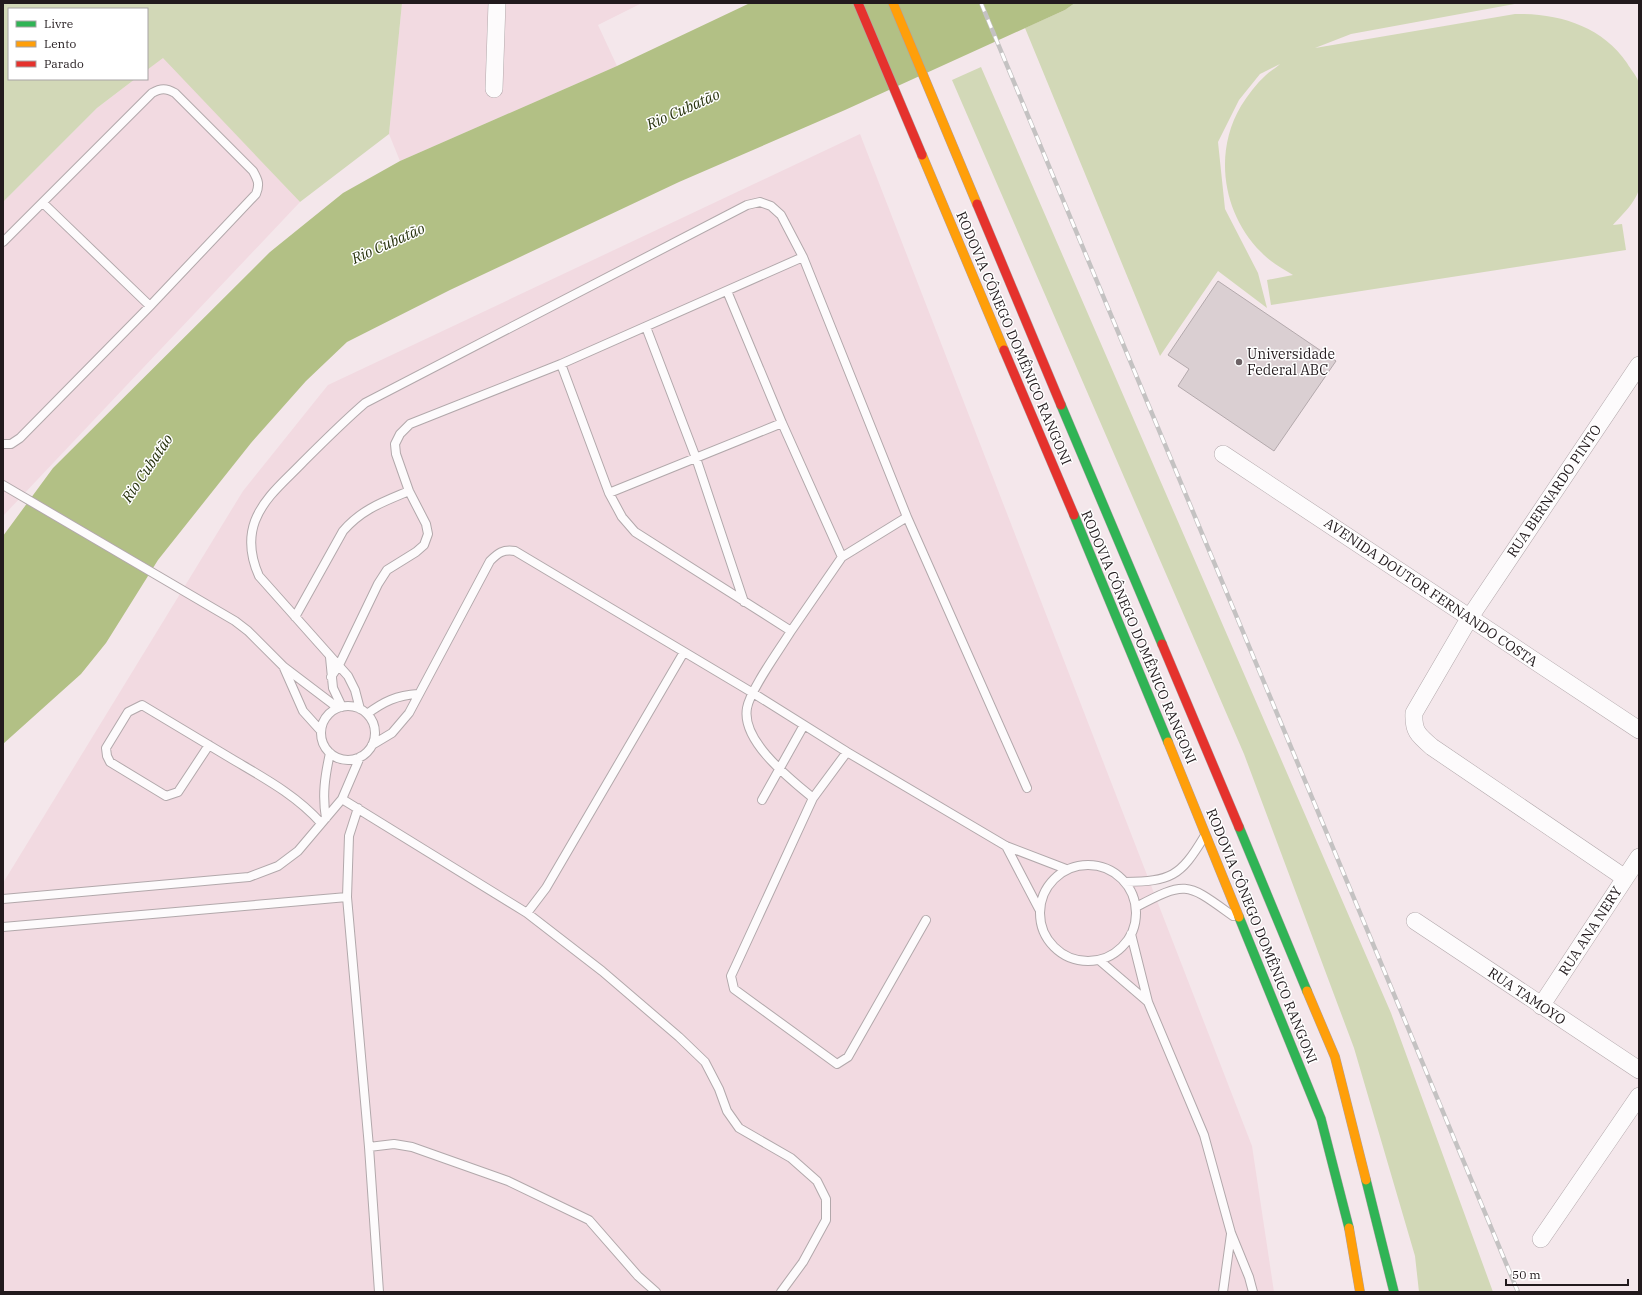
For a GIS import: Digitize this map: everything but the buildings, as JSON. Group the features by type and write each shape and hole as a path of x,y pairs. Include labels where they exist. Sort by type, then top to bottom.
{"highway":[{"path":"851,3 908,121"},
{"name":"RODOVIA CÔNEGO DOMÊNICO RANGONI","path":"858,3 995,332 1145,684 1322,1119 1348,1220 1360,1292"},
{"name":"RODOVIA CÔNEGO DOMÊNICO RANGONI","path":"893,3 1335,1057 1394,1292"},
{"path":"903,3 934,98"}],"street":[{"path":"494,89 497,3"},
{"name":"RUA BERNARDO PINTO","path":"1625,878 1432,747 1419,736 1413,725 1414,713 1470,618 1639,365"},
{"name":"AVENIDA DOUTOR FERNANDO COSTA","path":"1222,454 1639,730"},
{"name":"RUA ANA NERY","path":"1541,1006 1639,857"},
{"name":"RUA TAMOYO","path":"1415,921 1639,1070"},
{"path":"1541,1239 1639,1096"}],"lane":[{"path":"3,242 152,93 159,89 168,88 175,93 253,171 258,179 259,187 256,194 150,306 20,438 11,444 3,444"},
{"path":"43,202 150,306"},
{"path":"372,745 374,734 373,723 363,711 348,676 259,576 252,561 250,542 255,520 268,498 347,418 365,403 747,205 760,202 771,206 781,215 802,257 907,517 1027,788"},
{"path":"332,677 378,584 387,570 416,552 424,545 428,534 426,524 409,491 396,454 395,444 400,434 410,424 561,364 802,257"},
{"path":"727,291 782,423 842,556"},
{"path":"646,327 696,458 744,602"},
{"path":"561,364 609,493 622,518 635,532 791,631"},
{"path":"609,493 782,423"},
{"path":"3,485 235,621 248,631 284,667 340,707"},
{"path":"294,617 343,531 354,518 367,509 409,491"},
{"path":"813,798 778,769 753,736 748,722 747,708 752,694 791,631 842,556 907,517"},
{"path":"3,899 249,877 278,866 298,851 342,799 360,756 372,745 392,732 409,714 418,694 490,561 498,554 506,550 515,551 847,752 1006,846 1066,869"},
{"path":"528,913 546,888 684,652"},
{"path":"330,656 333,688 340,707"},
{"path":"284,667 303,711 321,731"},
{"path":"360,756 345,760 330,753 321,739 321,731 326,717 340,707 351,706 363,711 393,698 418,694"},
{"path":"209,745 178,792 166,796 110,762 107,756 106,748 128,712 142,705 283,789 324,821"},
{"path":"762,800 804,725"},
{"path":"847,752 813,798 731,976 734,989 837,1064 848,1057 926,920"},
{"path":"324,821 324,780 330,753"},
{"path":"342,799 528,913 602,971 679,1036 705,1062 719,1089 727,1111 739,1128 791,1158 817,1181 826,1199 826,1220 803,1262 781,1292"},
{"path":"358,808 349,836 347,897 369,1147 379,1292"},
{"path":"1125,882 1154,881 1169,877 1182,869 1193,857 1206,835"},
{"path":"1006,846 1039,909 1042,931 1056,950 1076,960 1087,962 1099,960 1118,951 1132,934"},
{"path":"1039,909 1045,890 1051,882 1066,869 1082,865 1098,866 1118,875 1125,882 1132,894 1136,907 1136,916 1132,934 1148,1002 1204,1136 1231,1233 1249,1277 1253,1292"},
{"path":"1136,907 1176,888 1189,888 1200,893 1241,922"},
{"path":"3,927 347,897"},
{"path":"1099,960 1148,1002"},
{"path":"369,1147 394,1144 412,1147 508,1181 589,1220 638,1276 656,1292"},
{"path":"1223,1292 1231,1233"}],"shaded area":[{"path":"3,3 402,3 389,134 300,202 163,58 148,69 148,8 8,8 8,80 134,80 97,108 3,202"},
{"path":"402,3 642,3 598,25 617,66 400,161 389,134"},
{"path":"1075,3 1520,3 1351,34 1315,48 1515,14 1547,16 1578,24 1592,31 1617,50 1627,63 1639,84 1639,188 1638,193 1632,203 1613,225 1622,224 1626,250 1271,305 1267,280 1293,275 1268,259 1248,237 1238,220 1231,201 1226,182 1225,163 1227,143 1232,124 1241,106 1259,82 1280,64 1260,74 1239,100 1218,142 1225,209 1258,273 1267,308 1218,271 1160,356 1025,28 1065,10"},
{"path":"163,57 300,202 3,516 3,202 97,108 134,80 148,80 148,69"},
{"path":"981,67 1391,1013 1493,1292 1419,1292 1415,1256 1354,1048 1244,754 952,80"},
{"path":"860,134 1252,1146 1274,1292 3,1292 3,883 243,491 328,385"}],"water":[{"name":"Rio Cubatão","path":"750,3 1075,3 1065,10 845,110 679,182 450,290 347,342 306,381 251,443 158,560 106,643 81,674 3,744 3,536 53,468 270,252 343,193 400,161 617,66"}],"railway":[{"path":"981,3 1518,1292"}],"traffic: fast":[{"path":"1061,405 1162,644"},
{"path":"1074,515 1168,742"},
{"path":"1239,827 1307,991"},
{"path":"1239,917 1321,1119 1349,1228"},
{"path":"1366,1180 1394,1292"}],"traffic: slow":[{"path":"893,3 977,204"},
{"path":"922,155 1004,350"},
{"path":"1168,742 1239,917"},
{"path":"1307,991 1335,1057 1366,1180"},
{"path":"1349,1228 1360,1292"}],"traffic: jam":[{"path":"858,3 922,155"},
{"path":"977,204 1061,405"},
{"path":"1004,350 1074,515"},
{"path":"1162,644 1239,827"}],"place":[{"name":"Universidade Federal ABC","path":"1239,362"}]}
